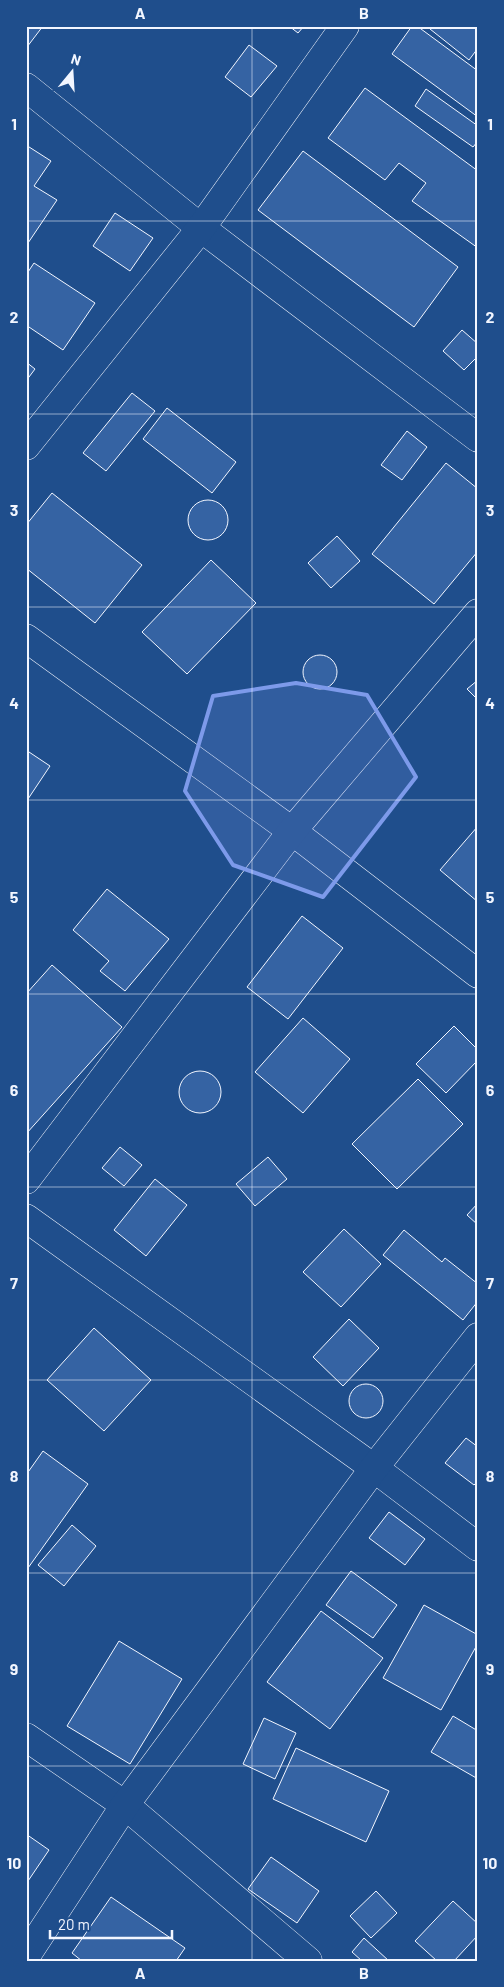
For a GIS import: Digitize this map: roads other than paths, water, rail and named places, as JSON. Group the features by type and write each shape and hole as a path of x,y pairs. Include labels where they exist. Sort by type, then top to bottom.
{"street":[{"path":"26,446 201,228 345,26"},
{"path":"26,87 201,228 478,438"},
{"path":"26,1180 292,830 478,613"},
{"path":"26,638 292,830 478,974"},
{"path":"26,1218 374,1468 478,1548"},
{"path":"26,1956 124,1805 374,1468 478,1337"},
{"path":"26,1737 124,1805 308,1961"}]}
